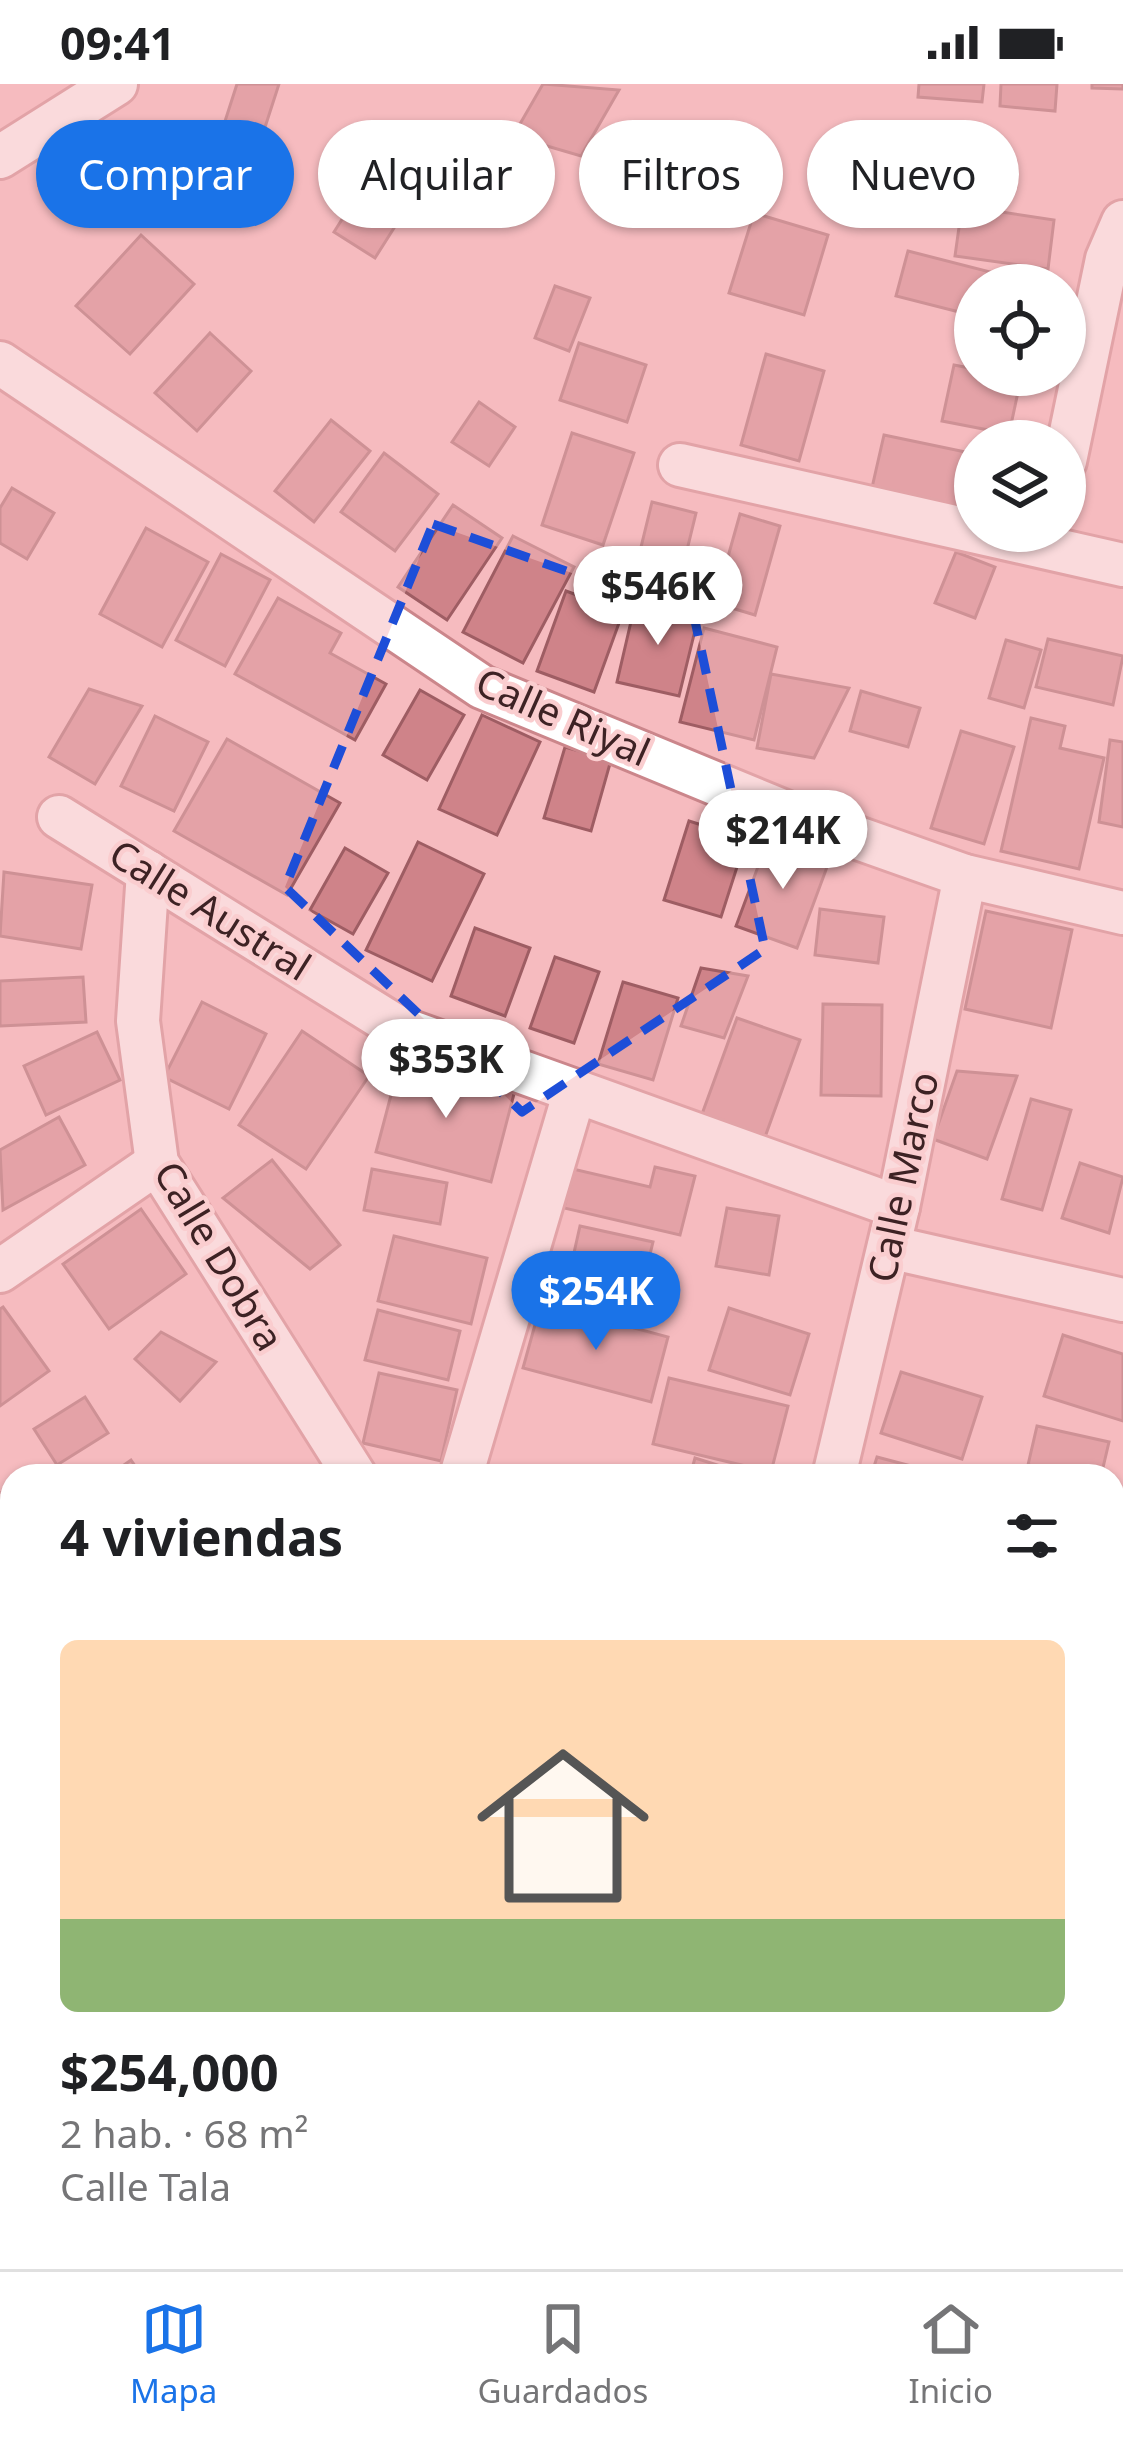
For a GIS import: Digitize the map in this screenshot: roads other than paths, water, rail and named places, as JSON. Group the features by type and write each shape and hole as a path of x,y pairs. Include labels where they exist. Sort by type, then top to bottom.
{"street":[{"path":"0,157 116,84"},
{"path":"1074,420 1108,259 1123,221"},
{"name":"Calle Riyal","path":"0,363 482,687 787,813 965,876 1123,913"},
{"path":"680,465 954,520"},
{"path":"1086,552 1123,565"},
{"name":"Calle Austral","path":"59,817 397,1027 575,1091 894,1227 1123,1300"},
{"name":"Calle Dobra","path":"148,872 138,1021 157,1163 347,1464"},
{"name":"Calle Marco","path":"837,1464 894,1227 965,876"},
{"path":"465,1464 575,1091"},
{"path":"0,1270 157,1163"}]}
